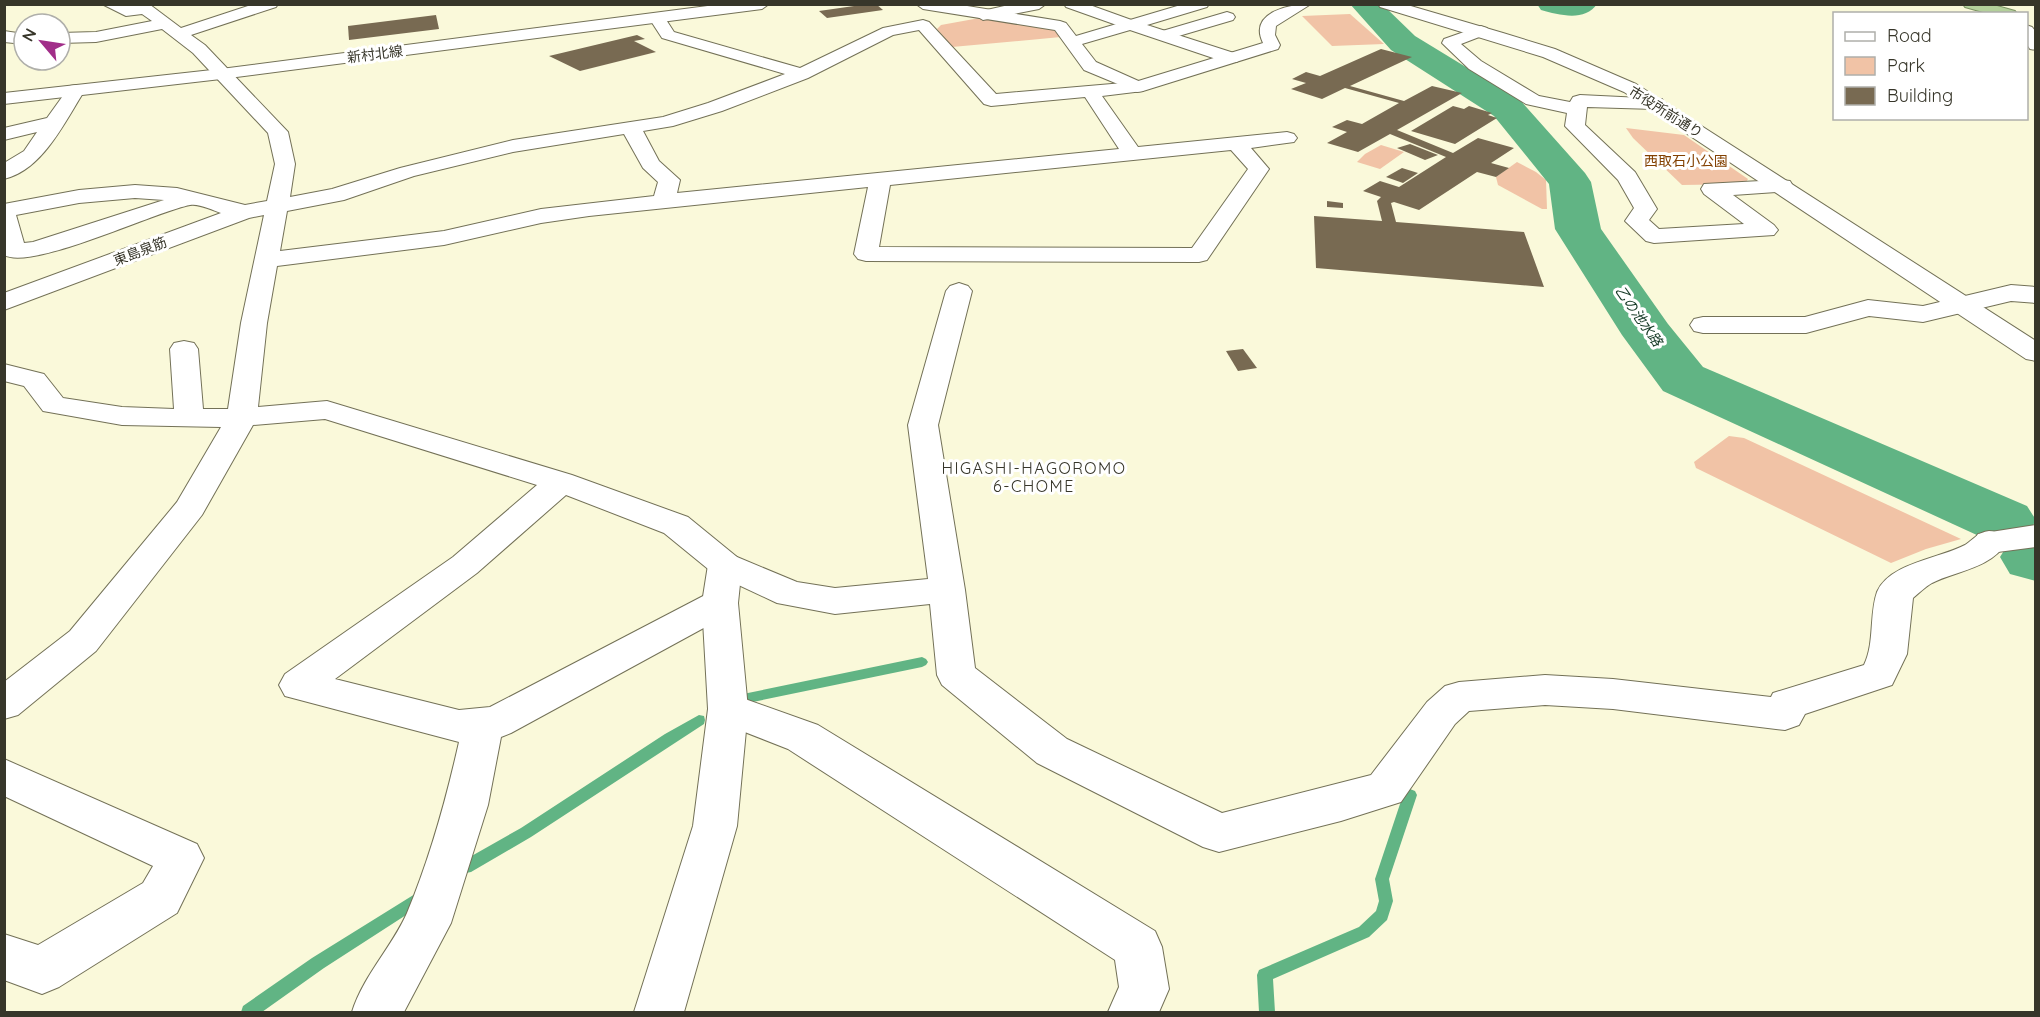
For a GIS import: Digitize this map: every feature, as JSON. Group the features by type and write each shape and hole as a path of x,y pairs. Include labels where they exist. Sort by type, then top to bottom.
{"highway":[{"path":"1970,4 2002,12"}],"street":[{"path":"4,704 82,641 190,508 242,417 266,260 285,164 278,132 199,49 142,7 126,11 109,4"},
{"path":"179,34 270,4"},
{"path":"923,4 1060,26 1090,66 1137,87"},
{"name":"東島泉筋","path":"4,302 244,212 336,195 407,172 513,146 666,122 715,107 802,74 889,31 1039,4"},
{"path":"1071,4 1232,58"},
{"path":"1072,42 1202,4"},
{"path":"922,26 991,100 1091,93 1137,87 1232,58 1272,45 1267,35 1268,24 1281,14 1304,4"},
{"name":"新村北線","path":"4,99 221,74 752,5"},
{"name":"市役所前通り","path":"1388,5 1549,53 1630,88 2036,353"},
{"path":"1166,35 1227,17"},
{"path":"657,18 668,35 802,74"},
{"path":"72,38 96,37 164,24"},
{"path":"1481,31 1450,44 1475,65 1533,100 1577,109"},
{"path":"4,173 31,155 76,90"},
{"path":"1091,93 1132,155"},
{"path":"1655,103 1580,101 1575,126 1627,177 1646,209 1636,221 1654,236 1766,230 1712,189 1782,186"},
{"path":"4,134 54,122"},
{"path":"631,128 650,164 669,180 664,202"},
{"path":"266,260 444,238 541,216 589,209 1287,138"},
{"path":"880,179 866,254 1198,255 1259,169 1237,144"},
{"path":"192,198 36,249 14,250 4,212 55,200 118,192 156,192 192,198 244,212"},
{"path":"959,291 923,425 947,590 956,675 1052,751 1219,833 1341,803 1386,789 1441,713 1459,698 1545,690 1613,694 1785,714 1787,704 1878,675 1888,654 1895,593 1918,576 1977,553 1990,543 2036,536"},
{"path":"1704,325 1806,325 1868,308 1923,314 2011,293 2036,295"},
{"path":"184,349 189,417"},
{"path":"4,372 30,376 44,390 53,405 116,417 242,417 294,410 327,410 561,482 676,525 725,565 790,594 835,601 947,590"},
{"path":"561,482 465,566 299,685 459,726 497,722 720,603"},
{"path":"659,1012 715,826 727,705 720,603 725,565"},
{"path":"727,705 803,737 1138,947 1144,989 1133,1012"},
{"path":"377,1012 427,924 466,805 483,724"},
{"path":"4,776 181,858 160,898 42,970 4,957"}],"green space":[{"path":"1350,14 1384,44 1332,46 1302,16"},
{"path":"985,17 1046,27 1061,37 952,47 937,29 941,25"},
{"name":"西取石小公園","path":"1626,128 1684,135 1748,179 1745,184 1682,185 1633,138"},
{"path":"1381,145 1404,152 1380,169 1357,162 1365,154"},
{"path":"1517,162 1546,180 1547,209 1542,209 1498,185 1496,177"},
{"path":"1729,436 1744,438 1961,539 1926,549 1891,563 1696,468 1694,462"}],"building":[{"path":"876,4 883,10 827,18 819,11"},
{"path":"436,15 439,29 349,40 348,26"},
{"path":"637,35 645,39 634,41 656,52 580,71 549,56"},
{"path":"1381,49 1412,57 1350,86 1404,101 1432,86 1462,93 1397,130 1453,153 1478,138 1514,148 1491,163 1509,168 1496,177 1477,172 1419,210 1391,203 1396,222 1524,232 1544,287 1316,268 1314,216 1382,221 1377,201 1381,197 1363,191 1380,181 1399,187 1446,157 1390,134 1358,152 1327,143 1347,132 1332,127 1347,120 1362,124 1399,103 1345,88 1322,99 1291,89 1306,83 1292,79 1306,72 1320,76"},
{"path":"1453,106 1464,109 1469,106 1492,113 1488,115 1497,118 1455,144 1411,131"},
{"path":"1410,144 1438,155 1425,160 1397,148"},
{"path":"1402,168 1418,173 1403,183 1386,177"},
{"path":"1327,201 1343,203 1343,208 1327,207"},
{"path":"1243,349 1257,368 1238,371 1226,351"}],"waterway":[{"name":"乙の池水路","path":"1552,4 1573,7 1582,4"},
{"name":"乙の池水路","path":"1365,5 1403,43 1507,108 1570,182 1578,229 1649,335 1683,379 2003,521"},
{"path":"743,699 922,662"},
{"path":"466,867 555,814 699,720"},
{"path":"1267,1012 1265,975 1364,932 1382,915 1386,901 1382,879 1410,795"},
{"path":"249,1012 318,963 415,901"}],"district":[{"name":"HIGASHI-HAGOROMO 6-CHOME","path":"1034,477"}]}
